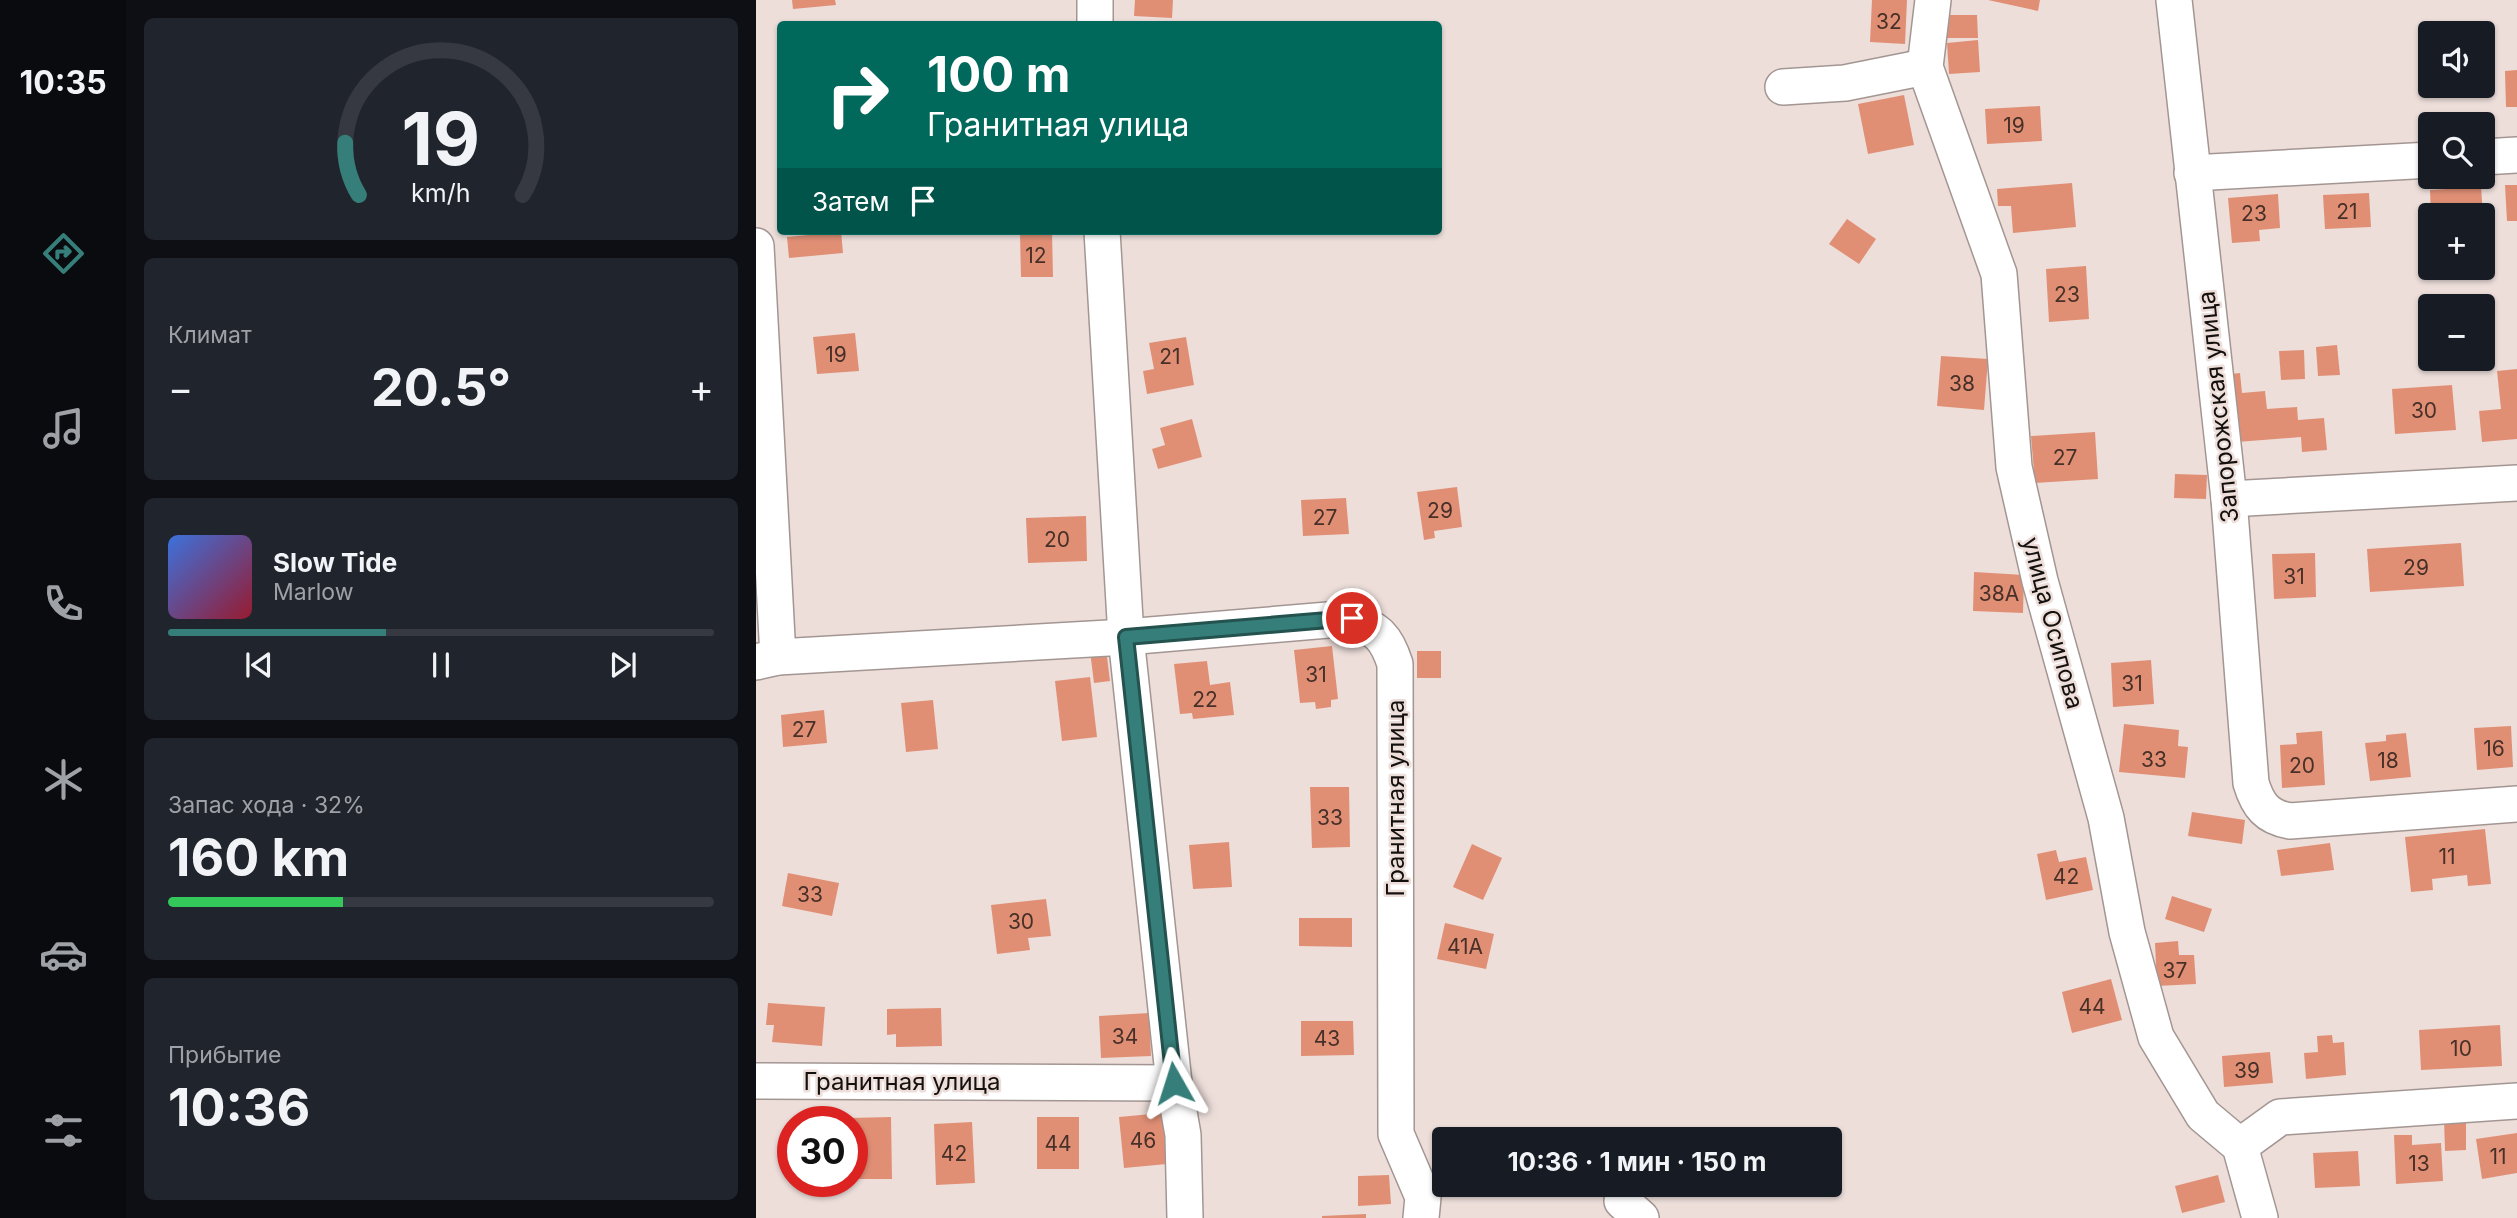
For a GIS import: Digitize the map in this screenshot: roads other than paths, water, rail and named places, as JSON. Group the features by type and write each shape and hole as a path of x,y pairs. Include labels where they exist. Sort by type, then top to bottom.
{"street":[{"path":"1095,21 1096,0"},
{"name":"улица Осипова","path":"1933,0 1925,67 1999,274 2014,467 2040,581 2106,818 2127,932 2156,1037 2203,1115 2240,1146"},
{"name":"Запорожская улица","path":"2174,0 2229,499 2251,783 2255,798 2264,811 2275,818 2290,821 2517,804"},
{"path":"1783,88 1845,83 1925,67"},
{"path":"2495,156 2517,155"},
{"path":"2192,173 2418,160"},
{"path":"1102,235 1126,637 1174,1083 1183,1135 1185,1218"},
{"path":"756,247 767,660"},
{"path":"2229,499 2517,483"},
{"name":"Гранитная улица","path":"767,660 1126,637 1352,618 1374,629 1389,644 1395,664 1396,1134 1423,1197 1421,1218"},
{"name":"Гранитная улица","path":"756,1081 1174,1083"},
{"path":"2260,1218 2240,1146 2280,1117 2517,1101"}]}
